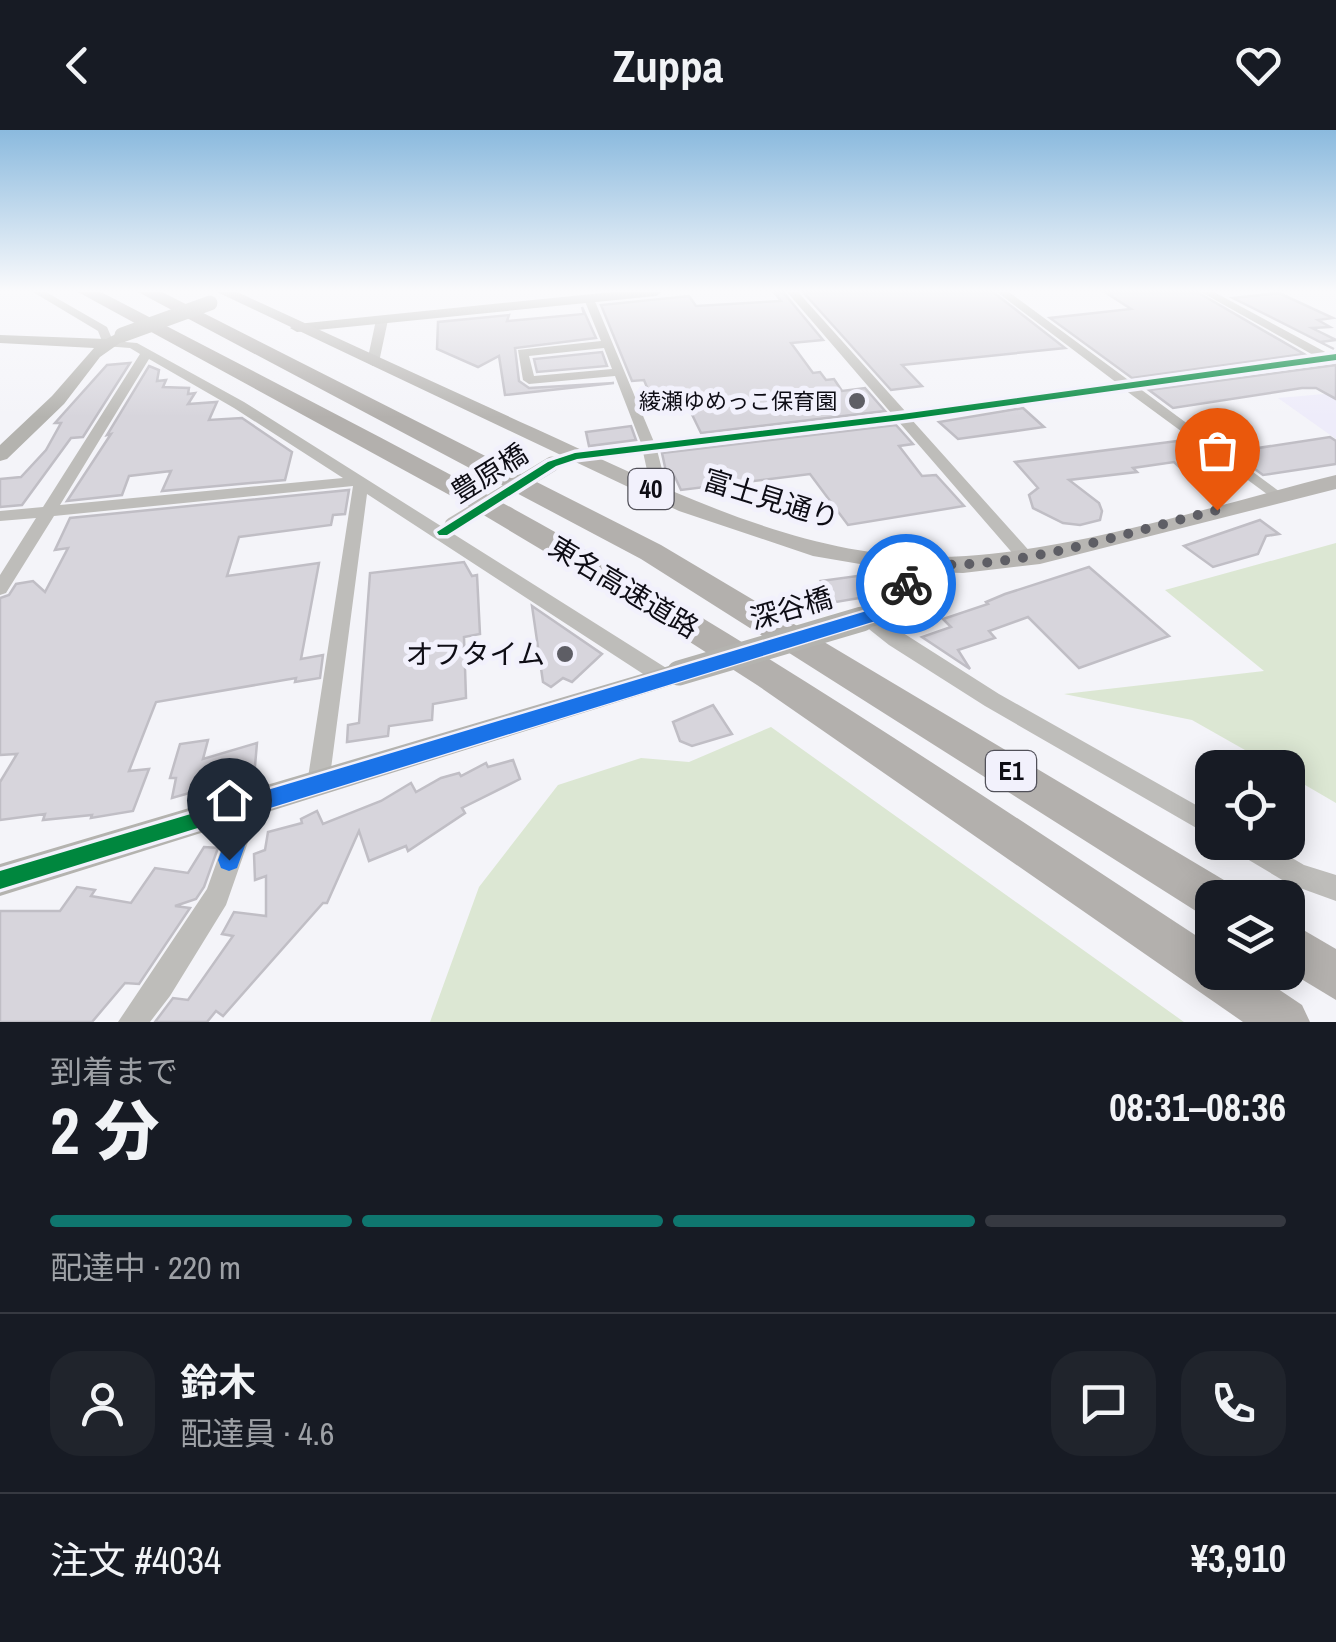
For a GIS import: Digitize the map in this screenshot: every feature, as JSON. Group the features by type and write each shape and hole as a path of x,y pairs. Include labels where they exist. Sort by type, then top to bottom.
{"highway":[{"name":"東名高速道路","path":"165,334 464,492 769,674 1285,1022"},
{"name":"東名高速道路","path":"228,334 651,552 1195,886"},
{"path":"1305,955 1336,976"}],"main road":[{"name":"富士見通り","path":"310,334 660,493 813,548 901,563 963,565 1027,559 1336,482"}],"street":[{"path":"108,334 115,339"},
{"path":"0,455 58,400 95,354 129,334"},
{"path":"373,362 379,334"},
{"path":"603,334 662,485 660,493"},
{"path":"829,334 1027,559"},
{"path":"1058,334 1276,495"},
{"path":"1285,334 1333,359"},
{"path":"0,339 115,339 128,343 448,529 672,675"},
{"path":"607,344 522,353 529,380 618,372"},
{"path":"0,589 147,353"},
{"name":"豊原橋","path":"448,529 552,464 574,456 1333,359"},
{"path":"0,516 362,481"},
{"path":"318,784 362,481"},
{"path":"864,618 889,607 901,594 906,580 901,563"},
{"path":"864,618 992,700 1195,816"},
{"name":"深谷橋","path":"0,880 864,618"},
{"path":"132,1022 160,986 217,896 248,805"},
{"path":"1272,860 1298,875 1336,888"}],"shaded area":[{"path":"1336,393 1336,439 1278,398"}],"green space":[{"path":"1336,543 1336,803 1305,785 1305,750 1245,750 1192,720 1064,694 1264,671 1165,590"},
{"path":"771,727 1184,1022 430,1022 479,887 558,785 641,758 689,762"}],"building":[{"path":"438,334 594,334 596,338 515,348 519,381 529,388 614,383 505,395 499,356 478,367 437,349"},
{"path":"613,334 818,334 823,340 791,343 813,373 820,372 826,380 834,379 842,391 865,388 885,411 701,433 682,394 651,397 644,380 632,381"},
{"path":"840,334 1047,334 1065,348 902,365 922,386 891,390"},
{"path":"1071,334 1269,334 1304,354 1132,378"},
{"path":"1303,334 1323,334 1336,340 1320,342"},
{"path":"602,352 607,366 537,372 534,359"},
{"path":"130,363 83,437 71,438 22,505 0,507 0,479 21,477 46,450 61,423 55,423 107,365"},
{"path":"1336,365 1336,399 1316,388 1302,388 1173,408 1149,390"},
{"path":"149,366 159,370 157,381 166,380 163,387 189,388 188,394 195,393 188,404 217,402 209,420 242,418 292,452 285,480 162,491 171,471 129,476 122,495 67,501"},
{"path":"1023,408 1044,427 958,439 939,422"},
{"path":"896,425 913,444 899,446 922,476 936,475 964,506 848,525 810,474 681,490 674,475 667,476 662,453"},
{"path":"631,426 636,440 589,446 586,432"},
{"path":"1330,437 1336,441 1336,464 1263,475 1232,452"},
{"path":"1177,441 1207,455 1239,479 1199,485 1174,462 1133,468 1137,472 1069,480 1099,503 1102,511 1100,520 1080,525 1063,523 1033,508 1029,495 1038,488 1015,462"},
{"path":"349,490 345,514 333,515 331,525 239,537 227,576 319,563 301,659 323,655 320,678 295,682 296,678 156,702 129,771 149,769 133,811 91,818 92,815 43,820 45,814 0,820 0,782 17,754 0,755 0,598 9,595 16,584 33,581 45,592 68,548 55,550 70,518"},
{"path":"1260,520 1279,534 1266,536 1258,554 1213,567 1184,546"},
{"path":"464,562 472,576 477,575 480,634 464,637 466,698 433,704 432,720 389,726 388,736 347,742 348,725 359,723 370,573"},
{"path":"1089,567 1169,636 1079,668 1028,617 989,631 995,638 958,650 970,669 922,637 951,627 943,619"},
{"path":"857,576 871,596 836,602 821,581"},
{"path":"532,606 602,654 572,682 563,678 551,687 543,682"},
{"path":"713,705 732,734 692,746 680,741 673,722"},
{"path":"208,740 203,759 257,743 255,766 196,782 193,792 172,798 176,778 170,778 180,744"},
{"path":"513,760 520,779 462,808 465,813 408,851 406,846 369,861 359,831 327,903 223,1016 216,1011 207,1022 155,1022 173,998 188,1000 233,936 222,934 234,912 266,916 266,876 255,880 254,854 265,850 268,832 302,823 301,819 317,811 323,824 381,801 411,783 416,792 441,778 459,773 461,776 486,763 488,767"},
{"path":"204,847 218,848 204,887 196,899 175,906 190,908 139,984 125,983 92,1022 0,1022 0,911 60,911 77,887 95,890 91,896 131,903 155,868 188,873"}],"cycle path":[{"path":"443,532 552,464 575,456 902,417 1336,357"},
{"path":"0,880 876,614 895,601 905,587 901,563"}],"way so far":[{"path":"906,584 901,563 963,565 1027,559 1217,510"}],"place":[{"name":"綾瀬ゆめっこ保育園","path":"857,401"},
{"name":"オフタイム","path":"565,654"}],"route":[{"path":"229,860 248,805 876,614 895,601 906,584"}]}
